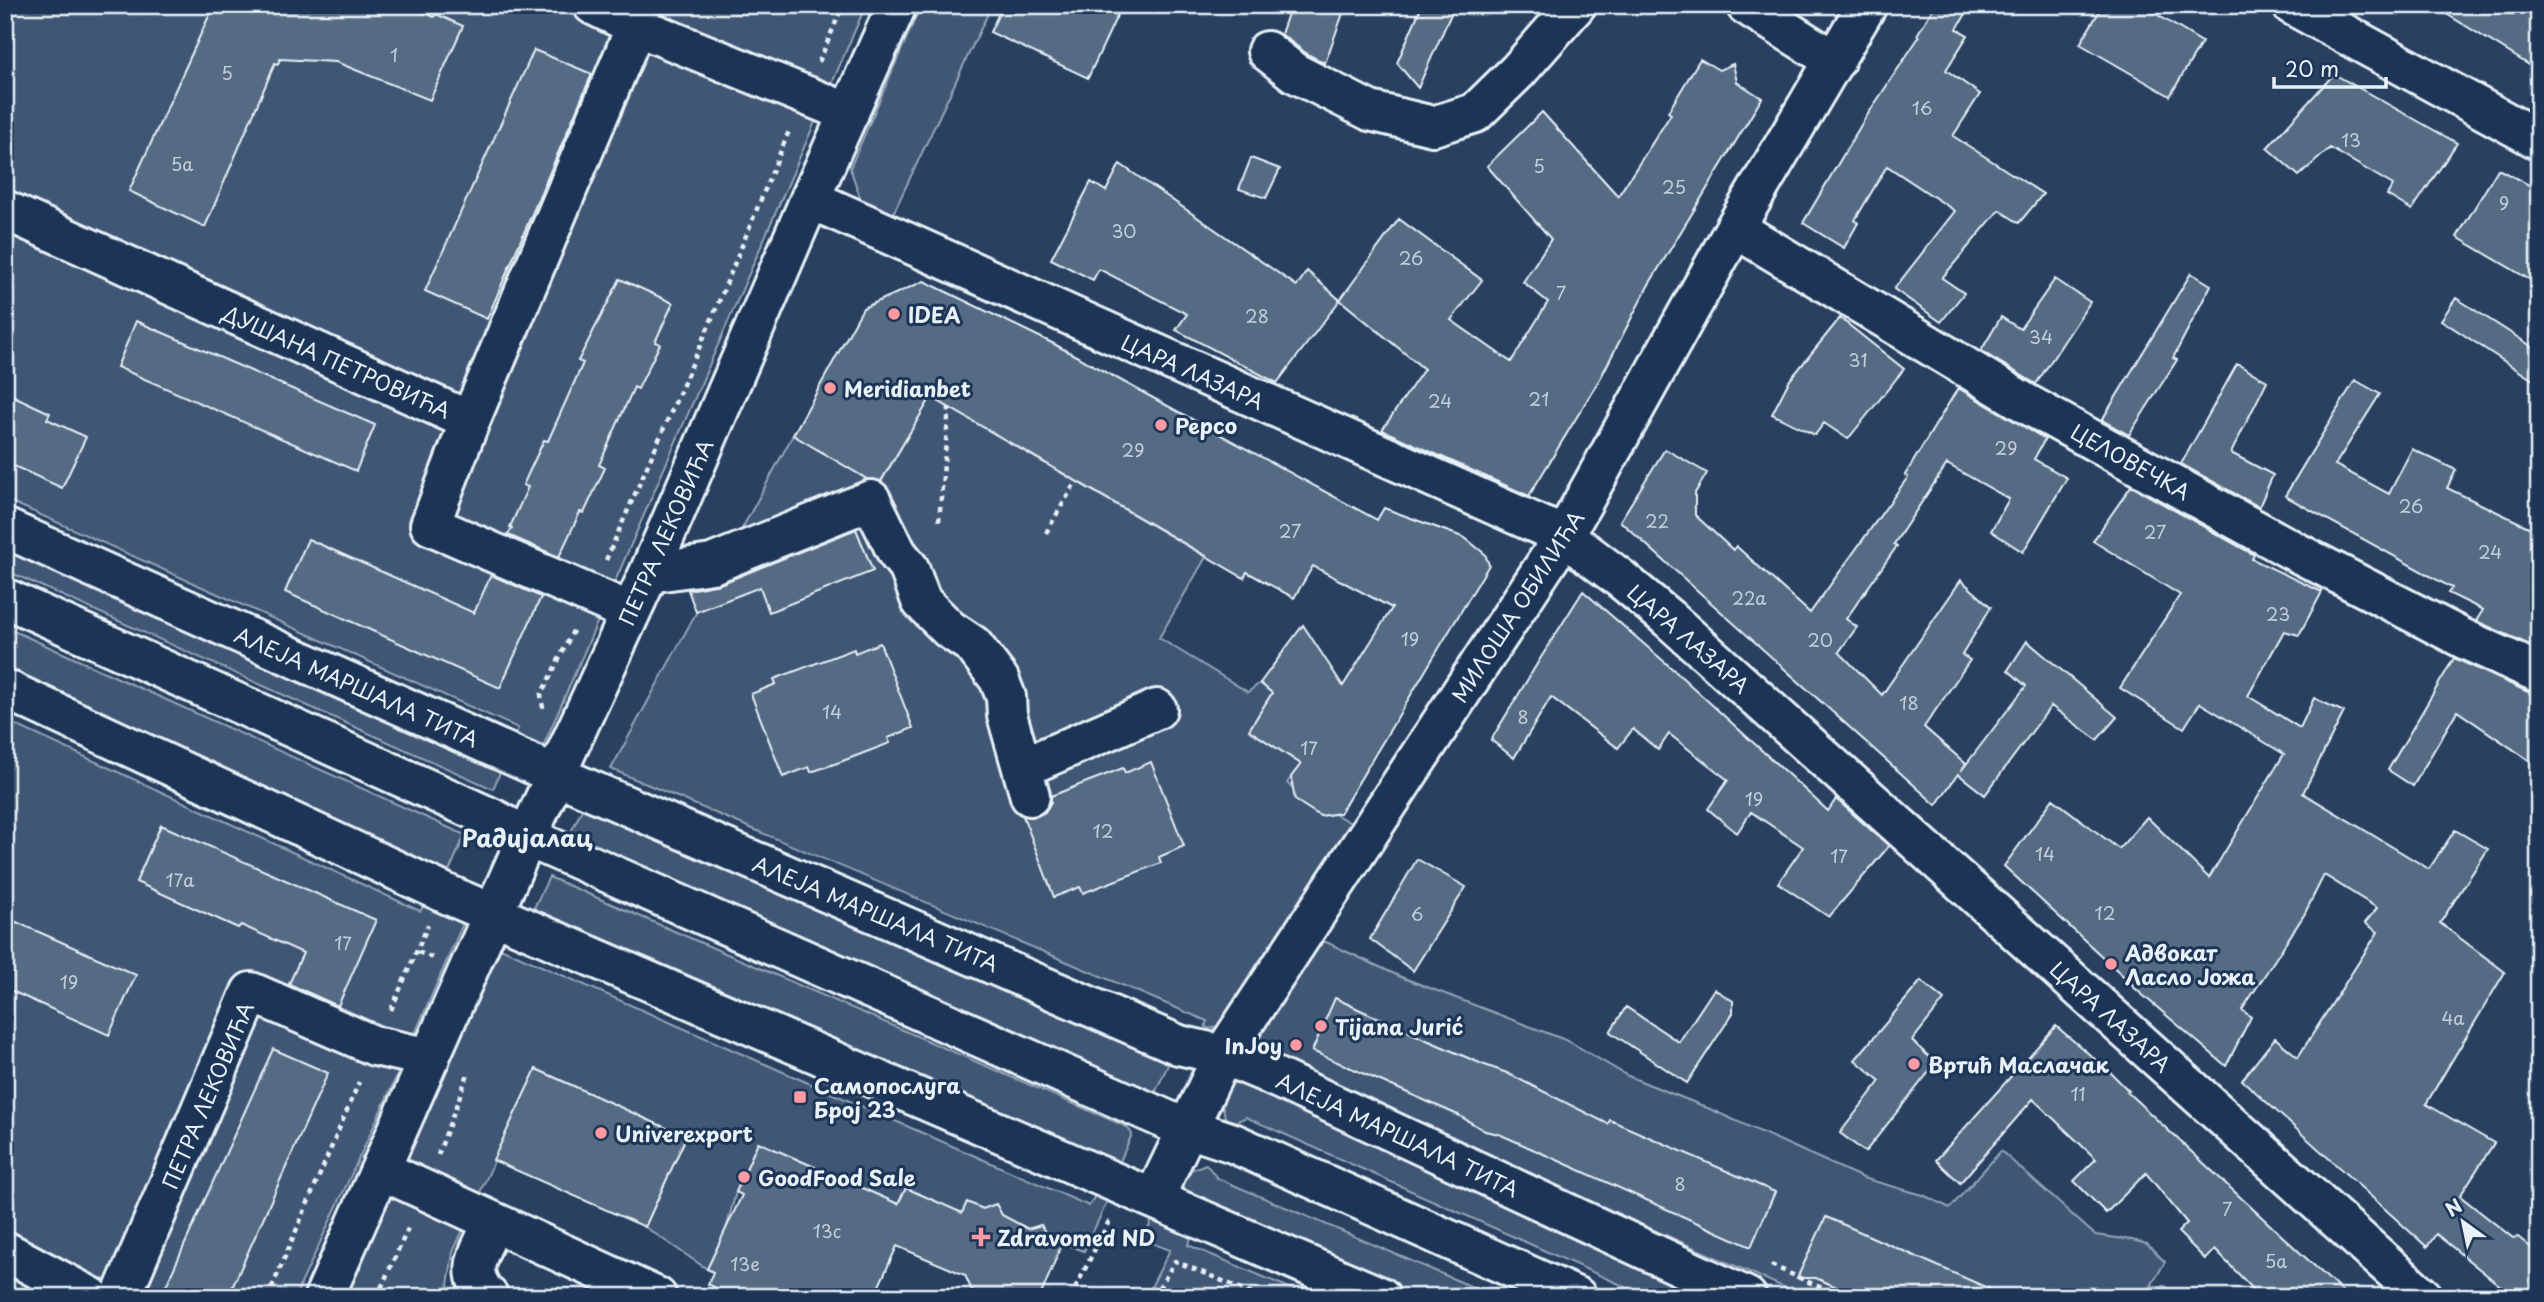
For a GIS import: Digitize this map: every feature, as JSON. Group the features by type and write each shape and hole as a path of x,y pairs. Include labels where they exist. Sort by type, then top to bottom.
{"street":[{"path":"593,5 636,26 849,113"},
{"name":"ПЕТРА ЛЕКОВИЋА","path":"324,1297 527,837 649,573 810,199 897,5"},
{"path":"1267,51 1295,73 1370,111 1433,126 1475,113 1518,71 1576,5"},
{"path":"1746,5 1835,61"},
{"name":"МИЛОША ОБИЛИЋА","path":"1154,1198 1223,1055 1564,536 1735,228 1867,5"},
{"path":"2292,5 2539,140"},
{"name":"ДУШАНА ПЕТРОВИЋА","path":"5,210 470,421 636,26"},
{"name":"ЦАРА ЛАЗАРА","path":"810,199 1564,536 1668,618 2423,1297"},
{"name":"ЦЕЛОВЕЧКА","path":"1735,228 2027,404 2292,550 2463,639 2539,673"},
{"path":"470,421 430,525 630,612"},
{"path":"649,573 712,564 871,500 897,553 909,568 921,601 949,629 973,645 999,679 1006,697 1007,715 1026,782 1157,709"},
{"name":"АЛЕЈА МАРШАЛА ТИТА","path":"5,528 556,775 1179,1045 1223,1055 1747,1297"},
{"path":"5,598 494,819 527,837 1188,1129 1233,1143 1577,1297"},
{"path":"5,689 449,895 1381,1297"},
{"name":"ПЕТРА ЛЕКОВИЋА","path":"121,1297 251,992 375,1046 430,1058"},
{"path":"381,1170 657,1297"},
{"path":"489,1297 476,1281 473,1270 494,1222"},
{"path":"5,1251 91,1297"}],"path":[{"path":"518,758 543,708 541,695 590,595 711,321 843,5"},
{"path":"939,521 949,407"},
{"path":"1046,533 1076,481"},
{"path":"543,708 580,724"},
{"path":"268,1297 418,952 431,916 449,895"},
{"path":"377,1297 425,1191 471,1066"},
{"path":"1071,1297 1100,1237"},
{"path":"1154,1297 1175,1261 1261,1297"}],"shaded area":[{"path":"5,5 866,5 539,756 511,747 518,728 5,499"},
{"path":"921,5 992,5 893,214 861,200 850,168"},
{"path":"931,397 1206,557 1159,638 1248,692 1260,683 1272,693 1249,730 1301,764 1287,783 1293,788 1296,800 1320,816 1335,814 1368,833 1237,1021 1209,1029 1205,1026 1207,1021 611,769 793,435 879,486"},
{"path":"5,538 505,761 493,789 5,570"},
{"path":"5,627 465,835 447,876 478,889 394,1082 295,1297 110,1297 5,1240 5,720 420,911 431,896 5,672"},
{"path":"588,797 1171,1058 1155,1093 570,834"},
{"path":"549,877 1127,1127 1132,1134 1118,1166 528,920"},
{"path":"1311,935 1401,977 1568,1041 1628,1076 1703,1106 1863,1178 1923,1195 1950,1208 2001,1151 2095,1235 2147,1244 2165,1262 2151,1286 2165,1286 2177,1297 1806,1297 1554,1186 1273,1057 1242,1037"},
{"path":"498,947 1089,1206 1100,1187 1113,1189 1084,1251 1048,1238 1041,1225 1028,1229 1013,1221 1009,1229 996,1204 983,1209 967,1202 962,1213 906,1188 898,1204 758,1142 736,1192 726,1229 707,1269 645,1227 686,1137 536,1069 453,1252 448,1285 455,1297 346,1297"},
{"path":"1234,1063 1732,1297 1648,1297 1246,1117 1227,1126 1218,1085"},
{"path":"1206,1164 1217,1178 1496,1297 1396,1297 1161,1195 1171,1178"},
{"path":"1157,1209 1198,1224 1188,1245 1311,1297 1146,1297 1170,1250 1143,1240"}],"building":[{"path":"214,5 407,5 463,26 430,100 336,62 280,59 278,64 275,63 205,227 129,191"},
{"path":"1003,5 1122,5 1088,78 990,32"},
{"path":"1291,5 1346,5 1325,63 1307,54 1281,34"},
{"path":"1422,5 1455,5 1418,88 1397,63"},
{"path":"1935,5 1971,5 1957,29 1968,35 1946,70 1980,94 1953,136 2043,194 2019,223 1999,210 1942,278 1964,293 1941,322 1894,289 1955,211 1887,166 1855,220 1858,223 1844,248 1803,223 1864,120 1919,37 1917,35"},
{"path":"2103,5 2141,5 2202,42 2170,96 2080,44"},
{"path":"2432,5 2539,5 2539,71"},
{"path":"534,50 592,74 487,319 425,291"},
{"path":"1700,59 1719,70 1733,64 1737,82 1762,98 1648,286 1601,377 1529,496 1382,430 1424,369 1340,300 1399,219 1482,280 1451,320 1511,362 1548,302 1523,282 1551,239 1487,166 1542,112 1618,196 1671,114 1668,112"},
{"path":"2334,74 2457,143 2412,210 2387,195 2393,185 2330,148 2299,176 2267,148"},
{"path":"1251,158 1280,169 1266,198 1239,189"},
{"path":"1120,164 1297,286 1307,271 1340,300 1277,383 1176,330 1187,314 1099,269 1093,280 1051,259 1091,182 1106,191"},
{"path":"2498,169 2539,190 2539,285 2457,237"},
{"path":"2191,273 2211,285 2173,358 2177,360 2129,435 2102,420"},
{"path":"620,279 673,303 655,342 660,344 638,389 634,387 599,465 605,468 559,557 508,535 528,487 523,485 544,440 548,441 583,363 578,361"},
{"path":"2055,279 2090,302 2036,384 1981,351 2001,317 2020,329"},
{"path":"924,281 1054,344 1377,520 1384,508 1465,538 1485,554 1489,565 1340,813 1320,816 1295,800 1291,777 1301,764 1249,730 1272,693 1260,683 1303,625 1343,686 1392,608 1313,566 1294,598 1247,572 1244,578 931,397 881,481 867,479 793,435 863,308"},
{"path":"2456,298 2539,351 2539,384 2441,320"},
{"path":"1840,318 1904,369 1848,439 1824,423 1815,435 1772,414 1789,381"},
{"path":"136,321 375,425 356,471 117,367"},
{"path":"2237,364 2267,381 2231,453 2273,475 2259,507 2181,464"},
{"path":"2355,380 2380,394 2335,465 2389,494 2412,449 2456,470 2447,488 2539,532 2539,649 2476,621 2483,610 2448,593 2452,588 2285,496"},
{"path":"1958,388 2045,439 2034,459 2067,478 2023,552 1991,531 2009,499 1947,464 1894,544 1897,546 1846,619 1857,627 1839,652 1882,695 1961,580 1991,607 1962,655 1970,660 1924,727 1966,764 1961,771 2026,686 2008,670 2027,641 2117,717 2097,740 2051,706 1985,795 1958,774 1936,805 1620,521 1665,449 1707,473 1695,493 1695,515 1733,550 1736,546 1810,613 1908,477 1905,475"},
{"path":"5,392 50,413 47,419 86,437 62,488 5,462"},
{"path":"2131,486 2254,555 2252,559 2322,592 2299,635 2284,631 2248,696 2300,728 2314,698 2344,712 2303,793 2429,869 2455,830 2488,849 2440,923 2505,972 2426,1104 2494,1143 2460,1196 2513,1238 2518,1237 2539,1254 2539,1297 2514,1297 2436,1234 2427,1247 2242,1080 2275,1038 2298,1057 2378,932 2365,923 2377,908 2324,875 2304,915 2242,1010 2251,1017 2226,1066 2132,986 2004,866 2053,799 2119,849 2147,817 2209,878 2284,754 2200,703 2184,728 2120,688 2180,595 2093,541"},
{"path":"856,529 873,571 769,612 760,587 696,612 688,590 720,584"},
{"path":"308,539 474,613 491,575 541,597 500,688 285,592"},
{"path":"1583,591 1828,811 1836,799 1889,846 1829,917 1778,883 1803,847 1751,812 1737,833 1708,809 1728,780 1669,734 1658,750 1633,729 1618,748 1551,697 1514,758 1491,740"},
{"path":"880,643 913,728 888,738 890,743 840,762 811,772 809,767 783,777 751,694 776,684 774,679 854,649 855,653"},
{"path":"2454,658 2530,693 2539,694 2539,767 2457,711 2413,786 2388,770"},
{"path":"1151,762 1184,846 1159,857 1161,863 1083,893 1080,887 1054,897 1023,816 1035,817 1045,812 1051,802 1051,796 1123,768 1125,773"},
{"path":"161,825 376,920 338,1006 289,984 303,953 241,925 238,928 136,882"},
{"path":"1417,859 1466,887 1413,971 1370,939"},
{"path":"5,917 136,975 109,1035 5,988"},
{"path":"1921,981 1944,1000 1912,1041 1936,1063 1865,1152 1840,1133 1880,1081 1855,1060"},
{"path":"1714,989 1733,1001 1733,1013 1687,1083 1610,1032 1626,1007 1679,1042"},
{"path":"1335,998 1507,1073 1608,1124 1610,1120 1775,1192 1751,1247 1499,1134 1485,1131 1458,1115 1312,1051"},
{"path":"2056,1026 2110,1072 2129,1091 2127,1092 2348,1297 2261,1297 2215,1250 2205,1259 2178,1232 2187,1223 2146,1173 2106,1213 2074,1181 2096,1159 2033,1099 1960,1183 1936,1160"},
{"path":"273,1049 328,1073 228,1297 185,1297 165,1288"},
{"path":"536,1069 686,1137 645,1227 493,1160"},
{"path":"758,1142 898,1204 906,1188 962,1213 967,1202 983,1209 996,1204 1002,1215 1028,1229 1041,1225 1048,1238 1062,1244 1040,1297 985,1297 972,1291 965,1275 897,1246 874,1297 733,1297 708,1284 713,1272 707,1269 742,1195 736,1192"},
{"path":"1826,1217 2008,1297 1859,1297 1816,1278 1797,1278"}],"place":[{"name":"IDEA","path":"894,314"},
{"name":"Meridianbet","path":"830,388"},
{"name":"Pepco","path":"1161,425"},
{"name":"Адвокат Ласло Јожа","path":"2111,964"},
{"name":"Tijana Jurić","path":"1321,1026"},
{"name":"InJoy","path":"1296,1045"},
{"name":"Вртић Маслачак","path":"1914,1064"},
{"name":"Самопослуга Број 23","path":"800,1097"},
{"name":"Univerexport","path":"601,1133"},
{"name":"GoodFood Sale","path":"744,1177"},
{"name":"Zdravomed ND","path":"981,1237"}],"district":[{"name":"Радијалац","path":"527,837"}]}
